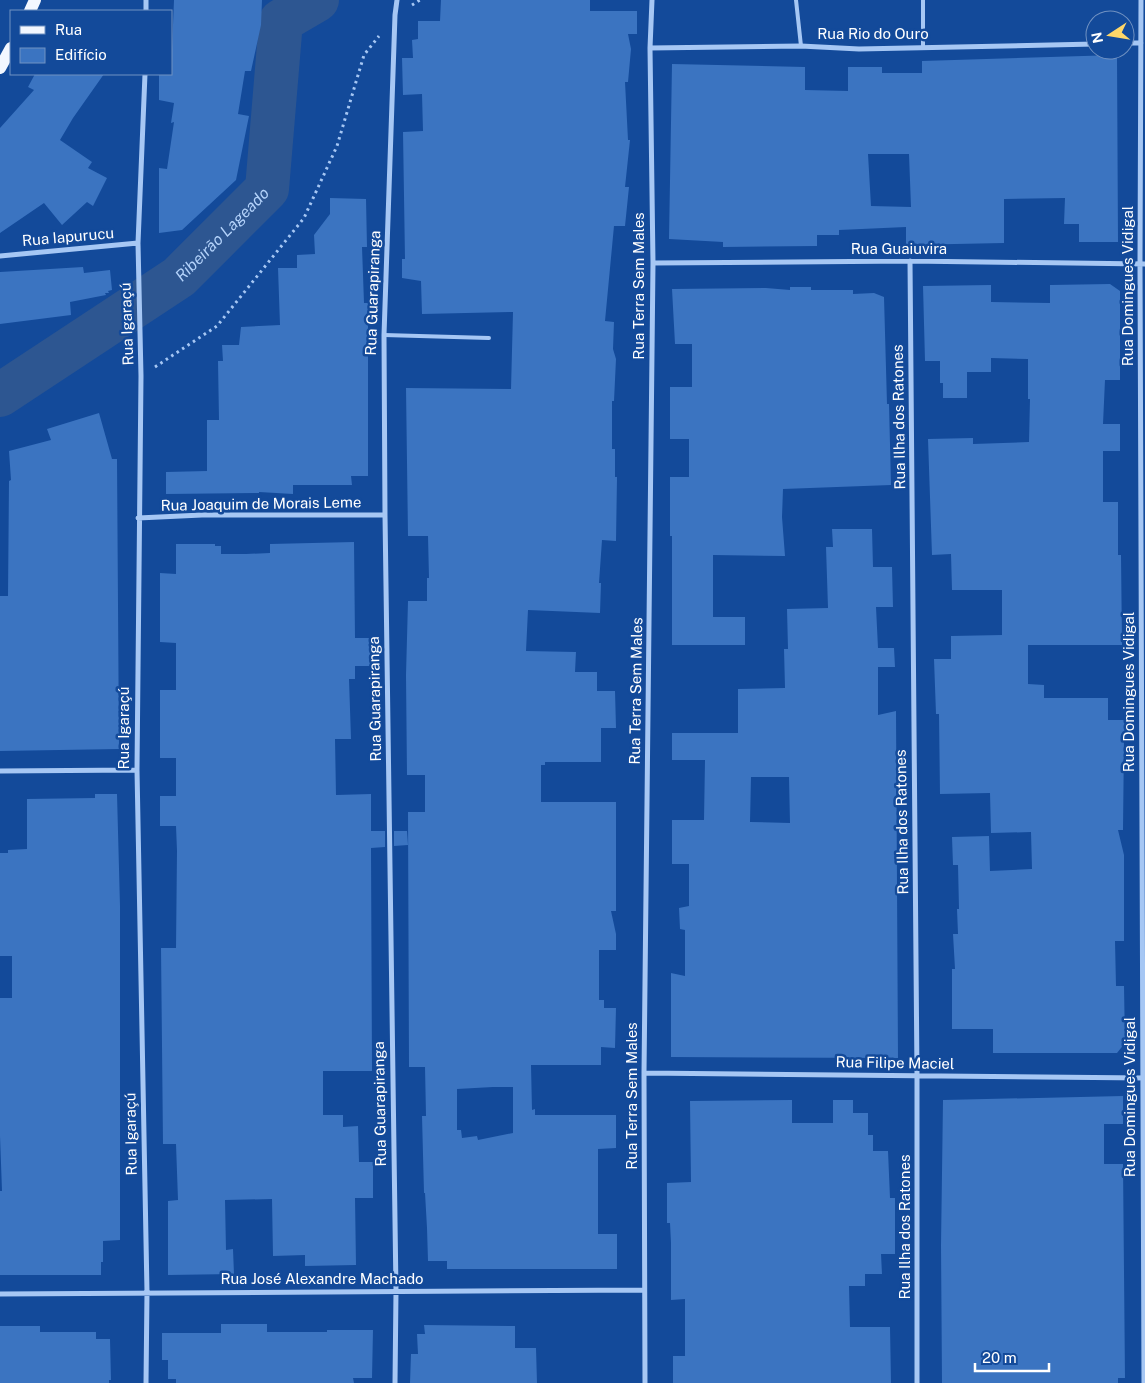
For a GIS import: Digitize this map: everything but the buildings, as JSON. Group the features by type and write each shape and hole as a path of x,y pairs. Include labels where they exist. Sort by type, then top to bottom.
{"main road":[{"path":"0,68 10,50"}],"street":[{"name":"Rua Guarapiranga","path":"395,1383 396,1291 384,335 395,15 398,0"},
{"name":"Rua Terra Sem Males","path":"645,1383 644,1073 653,263 650,48 652,0"},
{"name":"Rua Domingues Vidigal","path":"1141,0 1144,1383"},
{"path":"1135,43 1142,43"},
{"name":"Rua Rio do Ouro","path":"650,48 800,46 859,49 1085,44"},
{"name":"Rua Igaraçú","path":"145,75 138,244 141,376 138,518 137,770 147,1292 146,1383"},
{"name":"Rua Iapurucu","path":"0,256 138,244"},
{"name":"Rua Guaiuvira","path":"653,263 910,262 1143,264"},
{"name":"Rua Ilha dos Ratones","path":"910,262 917,1076 917,1383"},
{"name":"Rua Joaquim de Morais Leme","path":"138,518 202,515 385,515"},
{"path":"0,771 137,770"},
{"name":"Rua Filipe Maciel","path":"644,1073 1144,1078"},
{"name":"Rua José Alexandre Machado","path":"0,1294 644,1290"}],"lane":[{"path":"796,0 800,46"},
{"path":"923,0 923,47"},
{"path":"384,335 489,338"}],"path":[{"path":"141,376 217,326 304,218 337,146 364,55 395,15 420,0"}],"waterway":[{"name":"Ribeirão Lageado","path":"0,395 179,277 267,189 281,21 317,0"}]}
